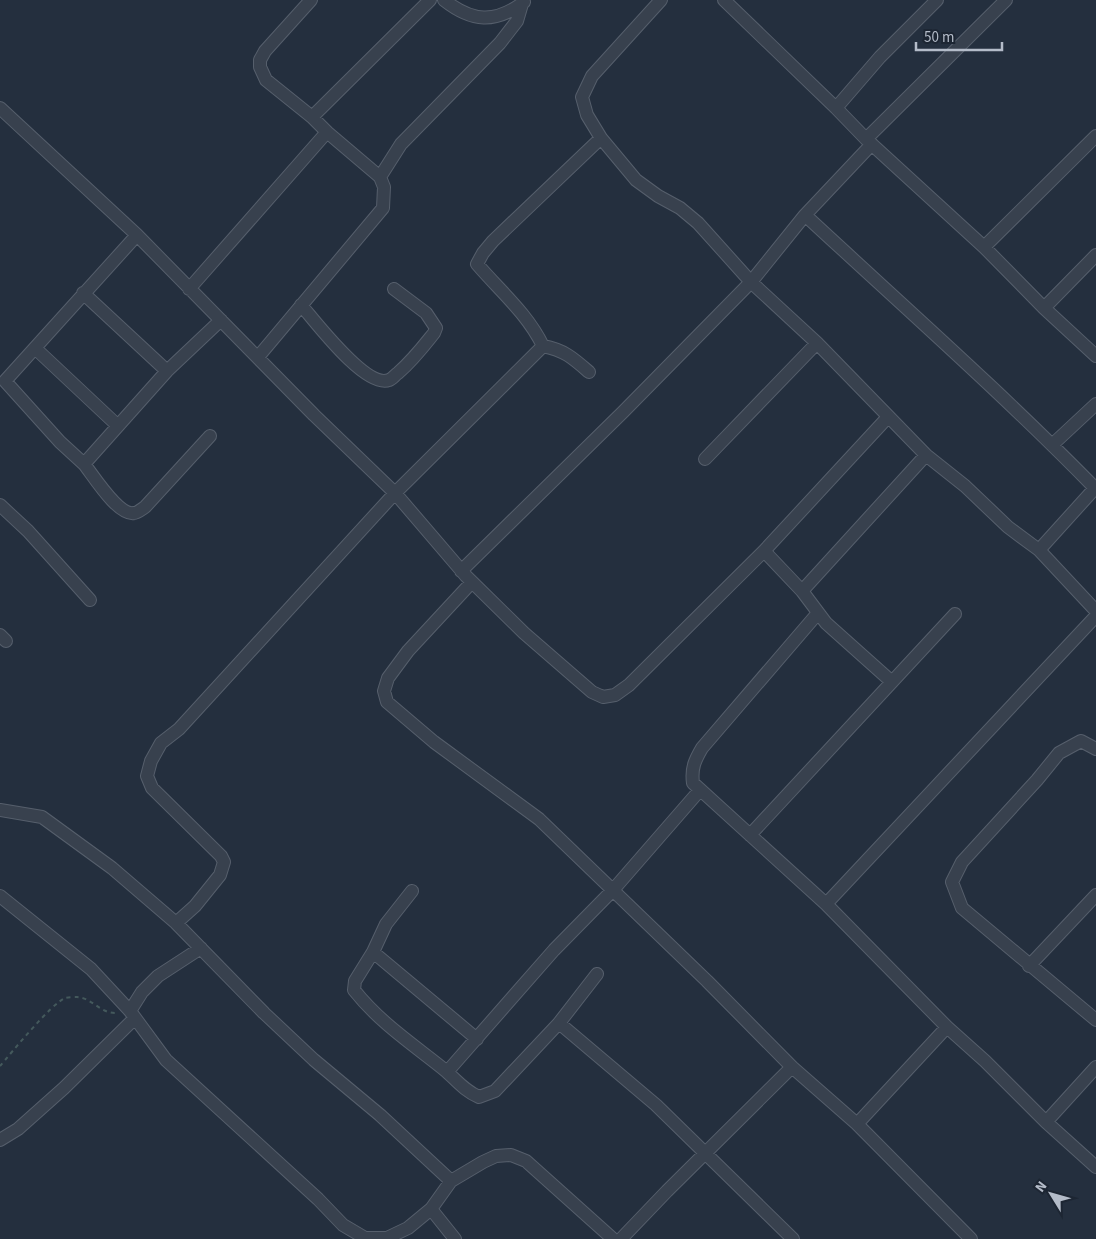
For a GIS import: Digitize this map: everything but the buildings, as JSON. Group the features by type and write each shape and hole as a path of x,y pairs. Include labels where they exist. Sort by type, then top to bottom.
{"street":[{"path":"258,356 383,208 384,187 380,176 266,80 260,68 260,60 265,51 311,0"},
{"path":"312,117 430,0"},
{"path":"444,0 457,11 481,19 502,16 524,2"},
{"path":"661,0 592,76 582,96 587,115 600,138 636,180 658,196 680,208 698,223 751,282 817,343 926,455 965,486 1008,526 1039,550 1096,611"},
{"path":"724,0 869,142 984,247 1044,308 1096,356"},
{"path":"836,108 880,57 937,0"},
{"path":"461,570 623,412 751,282 869,142 1006,0"},
{"path":"380,176 401,144 500,43 517,21 524,2"},
{"path":"0,108 136,235 258,356 314,415 394,493 472,582 578,681 592,692 603,697 615,695 629,685 764,552 888,417"},
{"path":"189,289 326,132"},
{"path":"984,247 1096,136"},
{"path":"544,346 538,334 517,305 477,264 493,241 600,138"},
{"path":"805,216 1052,445 1095,488 1039,550"},
{"path":"136,235 3,384 84,464 109,497 126,512 134,513 145,507 210,436"},
{"path":"1044,308 1096,255"},
{"path":"301,305 362,371 380,380 389,380 413,360 436,328 426,313 394,289"},
{"path":"83,293 167,371"},
{"path":"84,464 167,371 221,320"},
{"path":"705,459 817,343"},
{"path":"544,346 566,353 589,372"},
{"path":"176,923 195,906 220,875 224,862 222,856 152,788 147,776 151,761 161,743 180,729 394,493 544,346"},
{"path":"36,349 117,425"},
{"path":"1052,445 1096,404"},
{"path":"802,591 926,455"},
{"path":"0,505 28,531 90,600"},
{"path":"764,552 802,591 826,623 892,682"},
{"path":"472,582 408,651 388,678 384,691 387,702 434,742 539,819 792,1067 857,1124 971,1239"},
{"path":"818,613 702,748 691,772 693,783 826,904 947,1027 1096,1167"},
{"path":"750,835 955,614"},
{"path":"826,904 1096,616"},
{"path":"1096,750 1081,741 1059,753 1037,780 962,862 952,882 962,908 1096,1020"},
{"path":"447,1072 554,950 613,890 700,790"},
{"path":"0,810 42,817 112,868 176,923 314,1060 380,1115 451,1180"},
{"path":"412,891 386,924 373,952 355,981 354,990 394,1032 447,1072 467,1092 479,1097 495,1091 560,1023 597,974"},
{"path":"1030,966 1096,895"},
{"path":"0,896 91,969 132,1014 166,1060 318,1199 343,1225 365,1238 387,1238 408,1228 431,1208 451,1180 496,1156 511,1155 526,1161 613,1239"},
{"path":"0,1140 18,1129 58,1094 132,1014 142,992 158,976 201,948"},
{"path":"373,952 477,1039"},
{"path":"560,1023 656,1105 793,1239"},
{"path":"857,1124 947,1027"},
{"path":"621,1239 792,1067"},
{"path":"1046,1122 1096,1067"},
{"path":"431,1208 455,1239"}],"path":[{"path":"0,1066 64,998 77,997 89,1000 103,1011 132,1014"}]}
